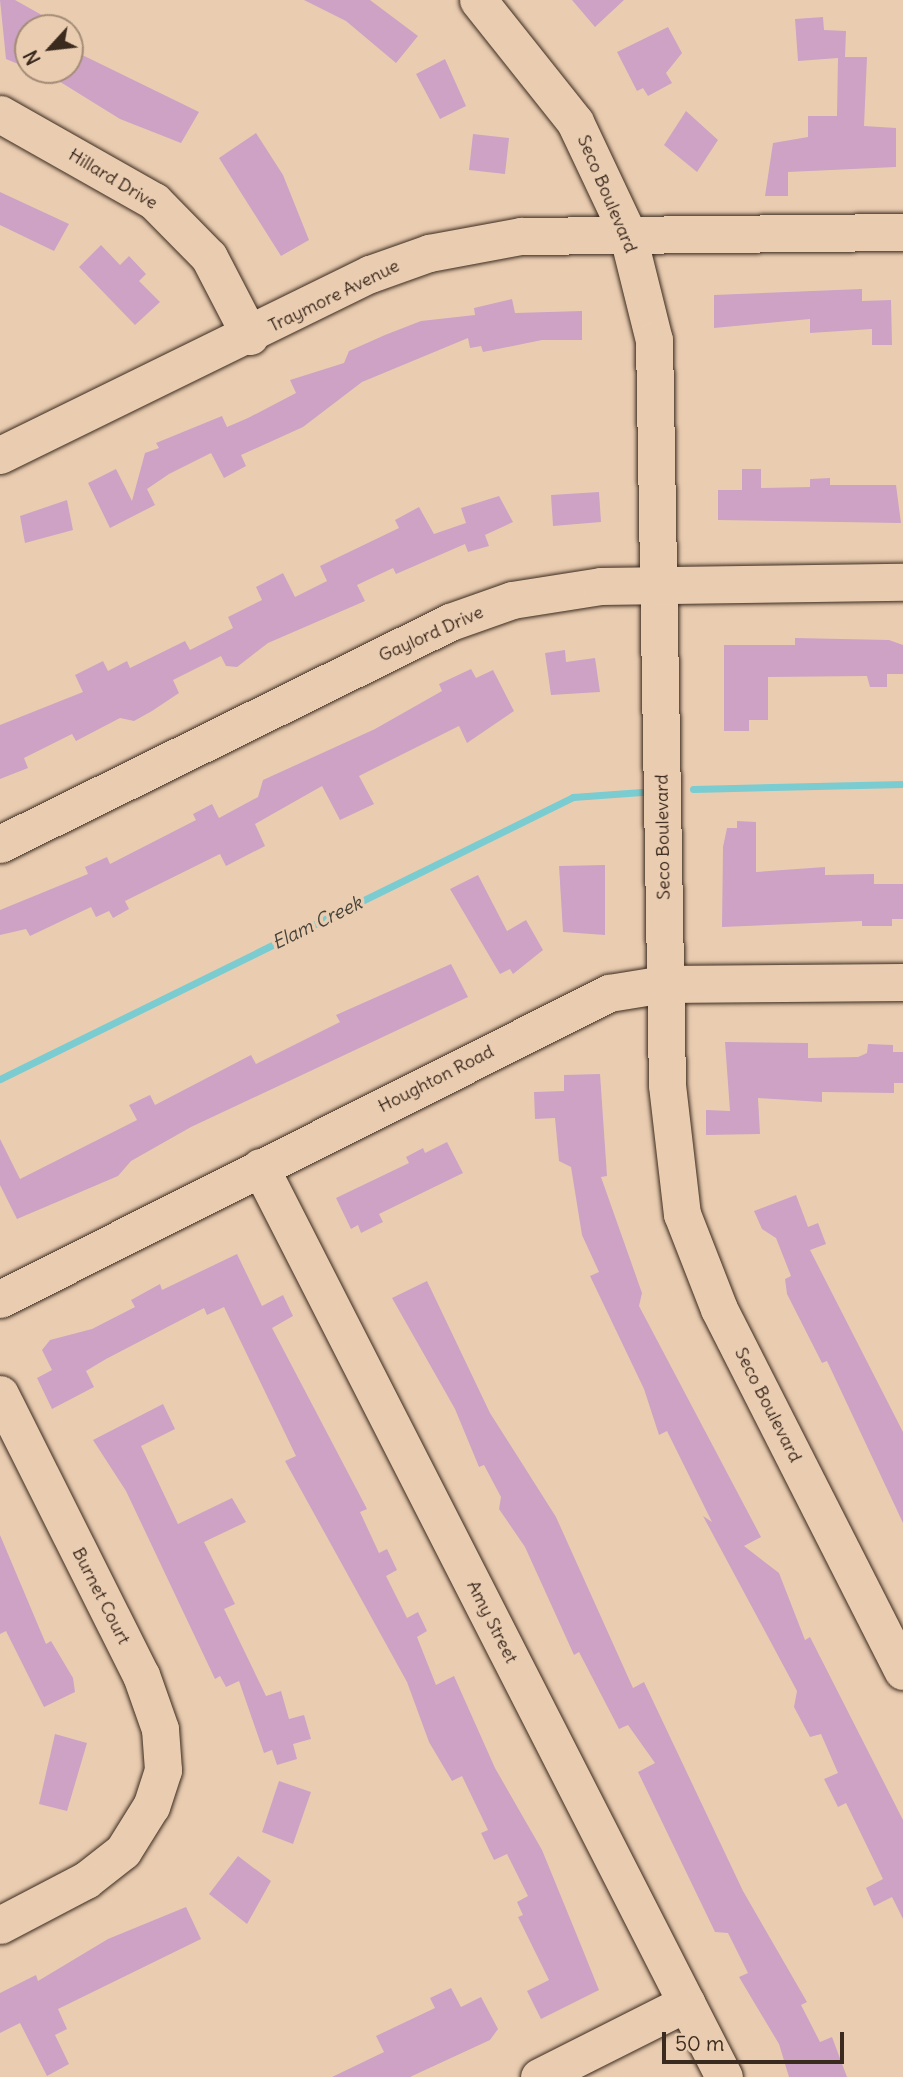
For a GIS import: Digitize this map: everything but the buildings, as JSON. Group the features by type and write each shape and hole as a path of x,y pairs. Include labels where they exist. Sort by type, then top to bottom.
{"street":[{"name":"Seco Boulevard","path":"478,0 575,122 626,232 654,340 661,587 664,984 671,1160 682,1214 719,1309 903,1671"},
{"name":"Hillard Drive","path":"0,114 155,201 209,257 250,336"},
{"name":"Traymore Avenue","path":"0,455 250,336 370,274 429,253 522,236 626,232 903,232"},
{"name":"Gaylord Drive","path":"0,844 450,622 512,600 563,592 661,587 903,582"},
{"name":"Houghton Road","path":"0,1299 586,1002 664,984 903,982"},
{"name":"Amy Street","path":"260,1167 724,2077"},
{"name":"Burnet Court","path":"0,1394 145,1686 160,1729 163,1770 151,1806 123,1851 86,1880 0,1925"},
{"path":"539,2077 686,2003"}],"waterway":[{"name":"Elam Creek","path":"693,789 903,784"},
{"name":"Elam Creek","path":"0,1079 573,797 642,792"}]}
